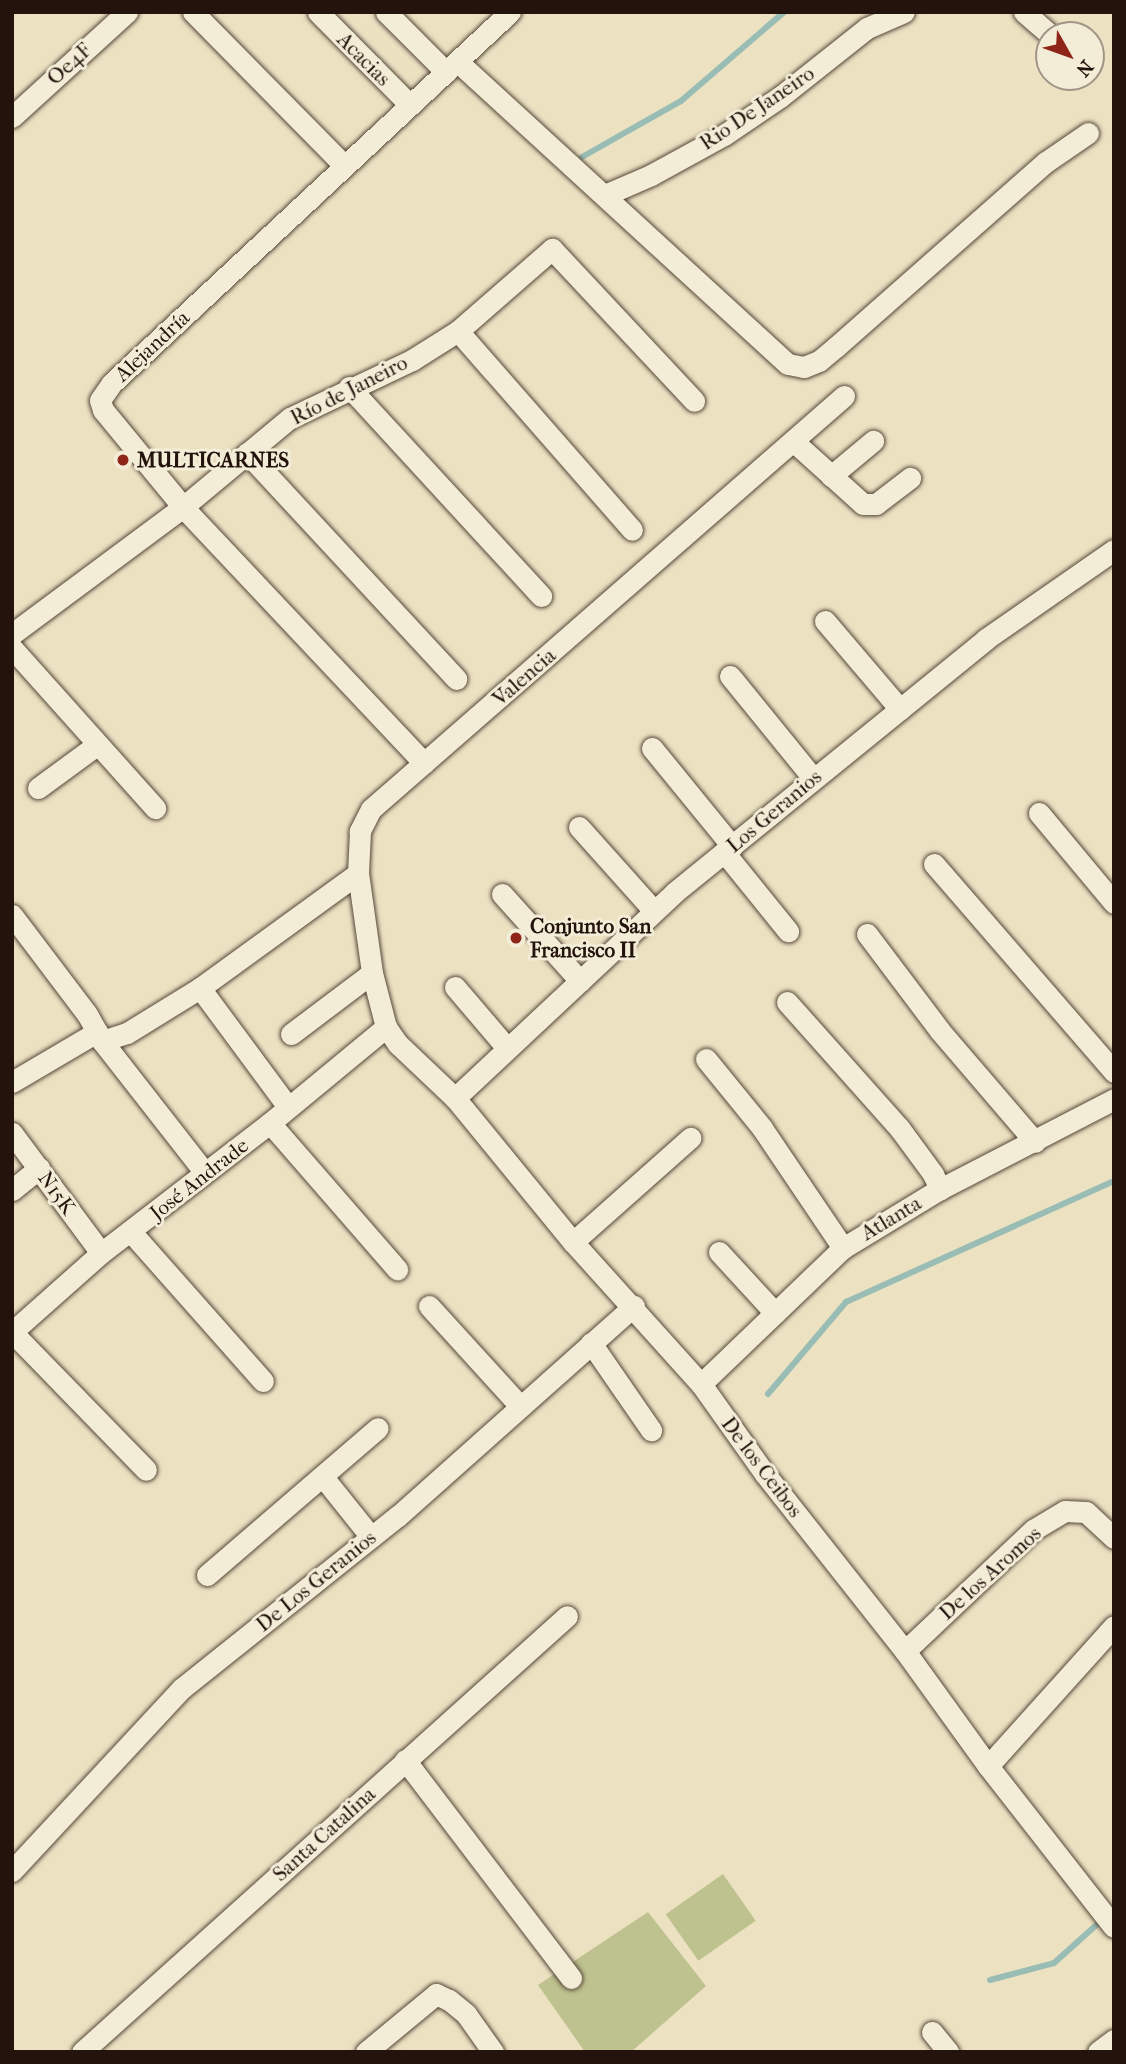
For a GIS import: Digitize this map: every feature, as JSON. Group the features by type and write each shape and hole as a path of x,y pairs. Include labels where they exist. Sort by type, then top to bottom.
{"street":[{"name":"Oe4F","path":"12,117 127,12"},
{"path":"193,12 345,166"},
{"name":"Acacias","path":"318,12 410,105"},
{"path":"386,12 605,195 788,364 804,367 819,361 1046,162 1088,133"},
{"path":"410,105 510,12"},
{"name":"Rio De Janeiro","path":"605,195 651,175 724,135 780,97 867,28 904,12"},
{"name":"Alejandría","path":"410,105 102,394 103,410 183,507 424,763"},
{"name":"Río de Janeiro","path":"16,623 183,507 290,418 349,387 412,360 458,331 552,249 694,401"},
{"path":"458,331 632,530"},
{"path":"349,387 541,596"},
{"name":"Valencia","path":"386,1027 372,973 358,873 360,831 371,809 844,396"},
{"path":"793,441 863,504 869,506 876,504 910,478"},
{"path":"831,476 873,441"},
{"path":"247,453 456,679"},
{"name":"Los Geranios","path":"456,1098 654,911 813,778 986,639 1114,550"},
{"path":"825,621 900,709"},
{"path":"12,648 155,808"},
{"path":"730,676 813,778"},
{"path":"38,788 98,744"},
{"path":"652,748 788,931"},
{"path":"1039,813 1114,903"},
{"path":"579,827 654,911"},
{"path":"934,864 1114,1072"},
{"path":"12,1082 99,1037 128,1033 200,988 358,873"},
{"path":"502,894 580,981"},
{"path":"12,915 87,1013 99,1037 205,1173"},
{"path":"867,934 940,1031 1035,1142"},
{"path":"291,1034 372,973"},
{"path":"454,987 507,1048"},
{"path":"200,988 288,1107"},
{"path":"787,1002 900,1129 933,1174 940,1189"},
{"name":"De los Ceibos","path":"386,1027 398,1044 456,1098 573,1242 634,1306 701,1384 765,1474 905,1651 988,1766 1107,1904 1114,1927"},
{"name":"José Andrade","path":"12,1332 102,1253 270,1123 386,1027"},
{"path":"706,1059 769,1137 843,1248"},
{"name":"Atlanta","path":"701,1384 843,1248 940,1189 1035,1142 1114,1098"},
{"path":"270,1123 397,1269"},
{"name":"N15K","path":"12,1133 102,1253"},
{"path":"573,1242 690,1138"},
{"path":"12,1190 39,1168"},
{"path":"131,1232 263,1381"},
{"path":"719,1252 775,1313"},
{"path":"429,1306 520,1406"},
{"name":"De Los Geranios","path":"12,1871 181,1689 371,1537 634,1306"},
{"path":"12,1332 146,1470"},
{"path":"591,1343 651,1430"},
{"path":"207,1575 378,1428"},
{"path":"323,1477 371,1537"},
{"name":"De los Aromos","path":"905,1651 1034,1530 1065,1511 1086,1512 1114,1538"},
{"name":"Santa Catalina","path":"82,2052 567,1616"},
{"path":"988,1766 1114,1626"},
{"path":"405,1760 572,1978"},
{"path":"366,2052 436,1994 449,2000 466,2014 493,2052"},
{"path":"932,2032 948,2052"},
{"path":"1098,2052 1114,2040"}],"green space":[{"path":"723,1874 756,1921 698,1961 666,1914"},
{"path":"648,1912 706,1986 631,2052 585,2052 538,1985"}],"waterway":[{"path":"582,157 681,101 784,12"},
{"path":"768,1394 846,1302 1114,1181"},
{"path":"990,1980 1054,1963 1102,1920"}],"place":[{"name":"MULTICARNES","path":"123,460"},
{"name":"Conjunto San Francisco II","path":"516,938"}]}
